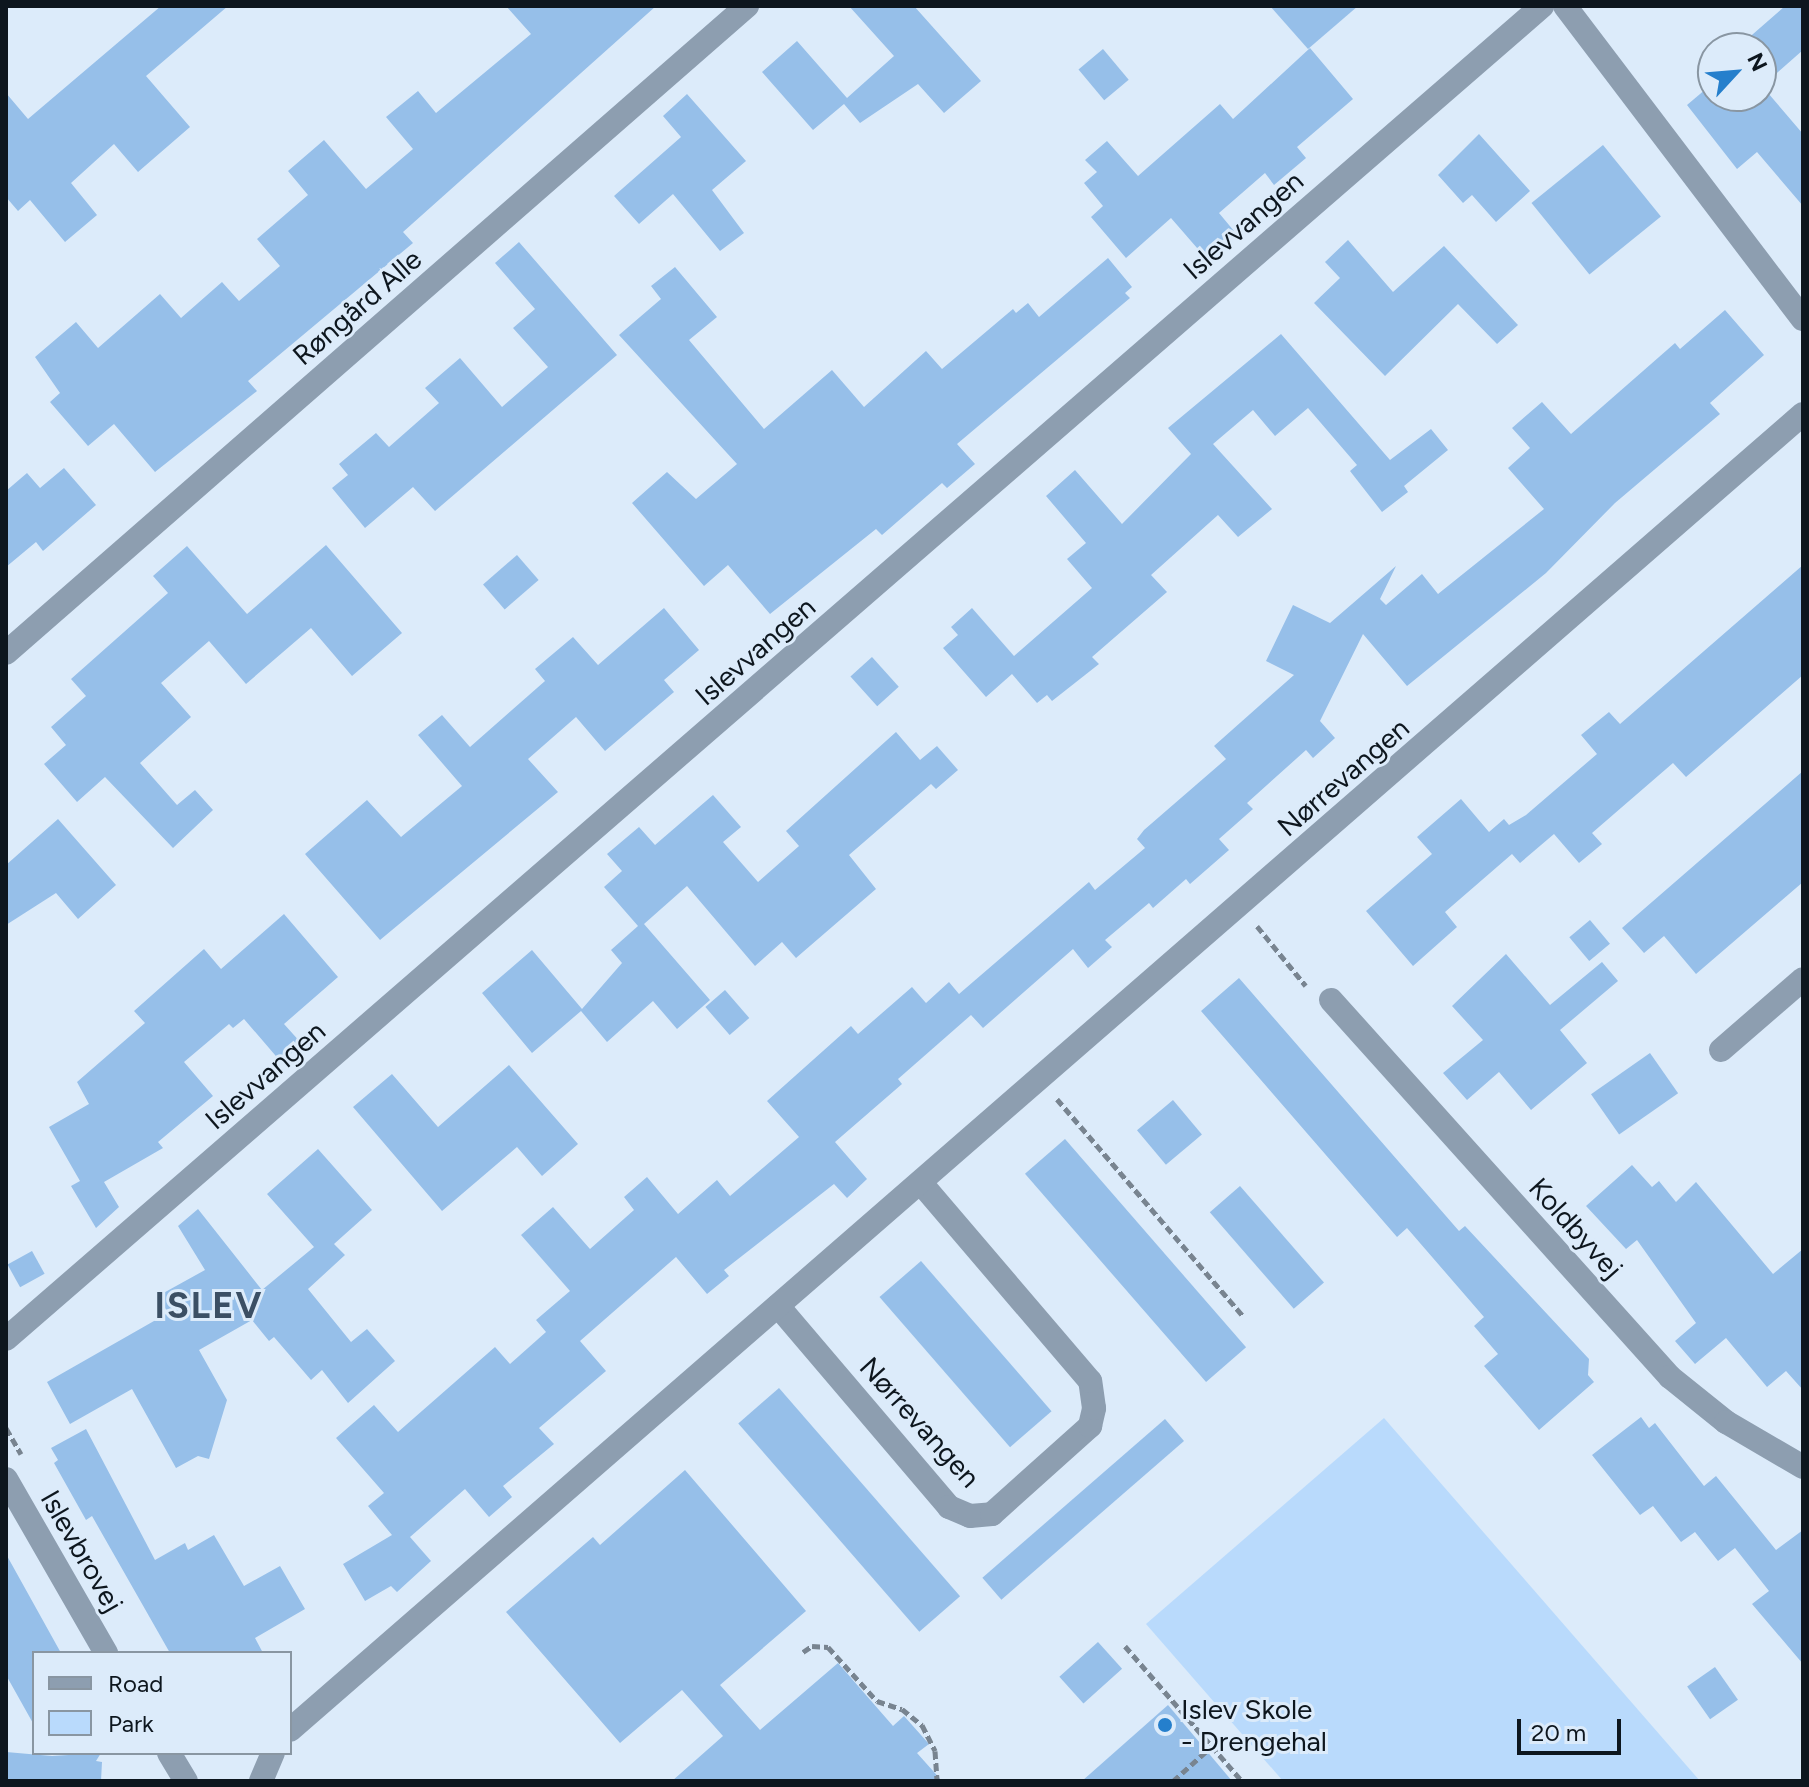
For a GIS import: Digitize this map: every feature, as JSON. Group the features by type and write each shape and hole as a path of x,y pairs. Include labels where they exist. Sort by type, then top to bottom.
{"street":[{"name":"Røngård Alle","path":"6,653 747,6"},
{"name":"Islevvangen","path":"6,1339 1542,6"},
{"path":"1565,6 1803,319"},
{"name":"Nørrevangen","path":"292,1728 1803,414"},
{"path":"1721,1050 1803,979"},
{"name":"Koldbyvej","path":"1331,1000 1670,1377 1726,1422 1803,1467"},
{"name":"Nørrevangen","path":"778,1306 949,1507 970,1516 992,1514 1090,1426 1094,1408 1090,1381 921,1183"},
{"name":"Islevbrovej","path":"6,1479 105,1651"},
{"path":"170,1755 186,1781"},
{"path":"261,1781 272,1755"}],"path":[{"path":"1241,906 1314,995 1331,1000"},
{"path":"1040,1079 1244,1317"},
{"path":"803,1652 812,1646 828,1647 877,1701 902,1709 922,1725 935,1751 937,1781"},
{"path":"1125,1646 1242,1781"},
{"path":"1173,1781 1212,1746"}],"green space":[{"path":"1384,1418 1700,1781 1283,1781 1146,1624"}],"building":[{"path":"161,6 228,6 146,76 190,127 138,172 114,144 71,183 97,215 65,242 30,200 18,211 6,197 6,93 28,119"},
{"path":"506,6 656,6 403,232 413,243 248,381 257,391 155,472 114,424 88,446 50,402 60,393 35,357 76,322 98,348 160,294 181,318 222,282 239,301 280,266 257,239 308,195 288,171 324,140 366,189 413,149 386,117 418,91 436,113 531,34"},
{"path":"849,6 914,6 981,81 944,113 918,84 860,123 844,104 813,130 762,72 797,41 847,98 894,56"},
{"path":"1270,6 1358,6 1308,49"},
{"path":"1785,6 1803,6 1803,50 1777,73 1777,32 1755,32"},
{"path":"1310,48 1353,99 1297,147 1306,158 1274,185 1265,173 1219,213 1234,231 1204,256 1171,218 1126,258 1091,217 1103,206 1084,183 1097,172 1085,160 1107,141 1138,176 1220,104 1233,119"},
{"path":"1103,49 1129,80 1104,100 1078,70"},
{"path":"687,94 746,161 712,190 744,233 720,251 673,194 639,224 614,196 681,137 663,116"},
{"path":"1697,97 1697,112 1777,112 1777,104 1803,134 1803,206 1757,152 1737,169 1687,105"},
{"path":"1479,134 1530,191 1496,222 1472,195 1463,203 1438,175"},
{"path":"1603,145 1661,216 1589,274 1532,203"},
{"path":"1348,240 1393,292 1444,246 1518,325 1497,344 1458,304 1385,376 1314,303 1340,278 1325,262"},
{"path":"519,242 617,355 435,511 413,487 365,528 332,488 348,475 339,464 376,433 389,447 439,403 425,388 460,358 502,407 548,367 513,328 535,309 495,263"},
{"path":"1108,258 1132,287 1125,293 1130,298 957,444 975,464 947,488 942,483 882,535 876,529 770,614 728,565 704,586 632,503 667,472 696,499 737,464 619,335 661,299 651,286 675,267 717,317 689,340 764,429 832,370 864,407 926,351 942,369 1013,309 1016,313 1028,303 1039,317"},
{"path":"1725,310 1764,355 1710,403 1720,414 1615,503 1546,573 1407,686 1363,634 1320,721 1335,738 1313,758 1306,750 1247,803 1253,809 1219,839 1229,850 1190,884 1186,879 1153,908 1149,903 1105,940 1112,947 1088,968 1073,949 983,1028 971,1015 898,1079 902,1084 835,1142 867,1179 847,1198 834,1184 724,1270 729,1276 707,1294 676,1257 580,1341 606,1371 539,1428 554,1444 503,1486 512,1497 489,1517 465,1489 410,1537 431,1561 397,1592 391,1586 365,1601 343,1564 392,1535 368,1506 384,1493 336,1438 374,1405 398,1432 495,1347 510,1364 546,1332 536,1320 570,1291 521,1235 553,1207 590,1249 634,1210 624,1197 647,1177 678,1214 717,1180 730,1196 799,1137 767,1101 851,1026 858,1034 912,987 926,1003 949,982 959,994 1089,882 1095,890 1145,848 1137,839 1144,830 1226,759 1214,746 1294,675 1266,661 1293,605 1330,623 1396,566 1380,599 1386,605 1422,574 1438,594 1544,509 1508,468 1530,448 1512,428 1542,402 1571,434 1675,343 1680,349"},
{"path":"1281,334 1390,460 1431,429 1448,450 1404,486 1408,492 1382,512 1350,471 1357,465 1308,408 1275,436 1253,410 1213,444 1272,509 1238,537 1218,515 1151,575 1167,592 1092,657 1099,664 1052,701 1047,695 1037,703 1012,674 986,697 943,648 958,635 951,627 972,608 1014,656 1092,588 1067,559 1086,543 1046,496 1075,470 1122,524 1191,454 1168,428"},
{"path":"64,468 96,505 43,551 36,542 6,567 6,491 27,473 40,488"},
{"path":"326,545 402,633 352,676 311,628 246,684 209,641 161,683 191,717 140,763 177,805 195,790 213,810 173,848 105,777 77,802 44,764 66,745 51,727 86,696 71,679 168,593 153,576 187,546 247,614"},
{"path":"517,555 539,580 505,609 483,585"},
{"path":"1803,565 1803,675 1686,777 1673,763 1592,833 1602,844 1579,863 1554,834 1520,863 1512,854 1445,912 1457,927 1413,966 1366,911 1432,854 1417,837 1461,799 1489,832 1504,819 1509,825 1526,815 1597,754 1581,735 1609,712 1620,724"},
{"path":"664,608 699,650 664,680 674,692 605,751 576,717 528,759 558,792 380,940 305,854 367,800 401,837 462,786 418,735 442,715 470,747 545,681 535,669 573,637 598,665"},
{"path":"872,657 899,687 877,706 850,676"},
{"path":"896,732 920,760 937,746 958,770 936,789 931,784 849,855 876,889 796,958 782,942 755,966 687,886 644,924 710,1000 677,1029 653,1001 607,1042 581,1011 532,1053 482,993 532,950 582,1009 622,963 611,950 638,926 604,887 622,871 607,854 639,827 655,845 713,795 741,827 723,842 758,882 799,846 786,831"},
{"path":"1803,771 1803,882 1696,974 1664,936 1644,953 1622,928"},
{"path":"58,819 116,885 78,919 56,893 6,925 6,865"},
{"path":"284,914 338,977 284,1024 302,1044 281,1062 244,1019 233,1028 229,1024 184,1062 213,1096 158,1142 163,1148 104,1182 119,1207 96,1228 71,1186 80,1181 49,1127 89,1104 77,1082 145,1023 134,1011 204,949 221,969"},
{"path":"1590,920 1610,944 1589,961 1569,937"},
{"path":"1506,954 1550,1005 1602,962 1618,981 1560,1030 1587,1063 1531,1110 1499,1072 1467,1100 1443,1073 1483,1040 1452,1006"},
{"path":"1239,978 1459,1231 1465,1226 1589,1359 1588,1375 1594,1382 1539,1430 1484,1366 1498,1354 1474,1326 1484,1317 1407,1228 1397,1237 1201,1011"},
{"path":"725,990 749,1018 730,1035 705,1007"},
{"path":"1650,1053 1678,1093 1619,1134 1591,1094"},
{"path":"509,1065 578,1144 542,1176 517,1147 442,1211 353,1107 392,1074 438,1127"},
{"path":"1173,1100 1202,1134 1166,1165 1137,1130"},
{"path":"1065,1139 1246,1347 1206,1382 1025,1174"},
{"path":"318,1149 372,1210 334,1244 345,1255 308,1289 351,1342 367,1329 395,1361 348,1403 322,1370 311,1380 274,1337 269,1341 252,1320 199,1350 227,1400 209,1459 198,1456 176,1468 132,1389 70,1424 47,1382 168,1313 158,1296 205,1270 178,1226 198,1209 262,1290 314,1247 267,1194"},
{"path":"1632,1165 1652,1187 1659,1181 1676,1202 1696,1182 1773,1274 1803,1249 1803,1390 1786,1371 1767,1387 1726,1338 1695,1364 1675,1341 1696,1323 1637,1240 1626,1249 1586,1206"},
{"path":"1240,1186 1324,1283 1294,1309 1210,1212"},
{"path":"32,1251 45,1274 20,1287 8,1265"},
{"path":"921,1261 1052,1411 1010,1447 879,1297"},
{"path":"779,1388 960,1596 919,1632 738,1423"},
{"path":"1641,1417 1649,1428 1655,1423 1704,1486 1716,1476 1776,1550 1803,1530 1803,1664 1752,1604 1769,1591 1735,1548 1718,1561 1695,1532 1681,1542 1653,1506 1640,1515 1592,1455"},
{"path":"1165,1419 1184,1441 1001,1600 982,1578"},
{"path":"86,1429 155,1560 185,1543 188,1550 214,1535 244,1586 280,1566 305,1609 255,1638 262,1651 169,1651 92,1516 86,1520 54,1463 58,1460 51,1448"},
{"path":"685,1470 806,1611 720,1685 760,1730 838,1663 893,1726 904,1716 929,1744 917,1753 942,1781 672,1781 723,1736 682,1690 620,1743 506,1612 593,1537 600,1545"},
{"path":"6,1554 60,1651 32,1651 32,1721 6,1675"},
{"path":"1098,1642 1122,1669 1083,1704 1059,1677"},
{"path":"1715,1667 1738,1700 1710,1719 1687,1687"},
{"name":"Islev Skole - Drengehal","path":"1168,1705 1232,1781 1082,1781"},
{"path":"6,1752 52,1756 100,1755 96,1761 102,1762 101,1781 6,1781"}],"place":[{"name":"Islev Skole - Drengehal","path":"1165,1725"}],"district":[{"name":"ISLEV","path":"209,1306"}]}
